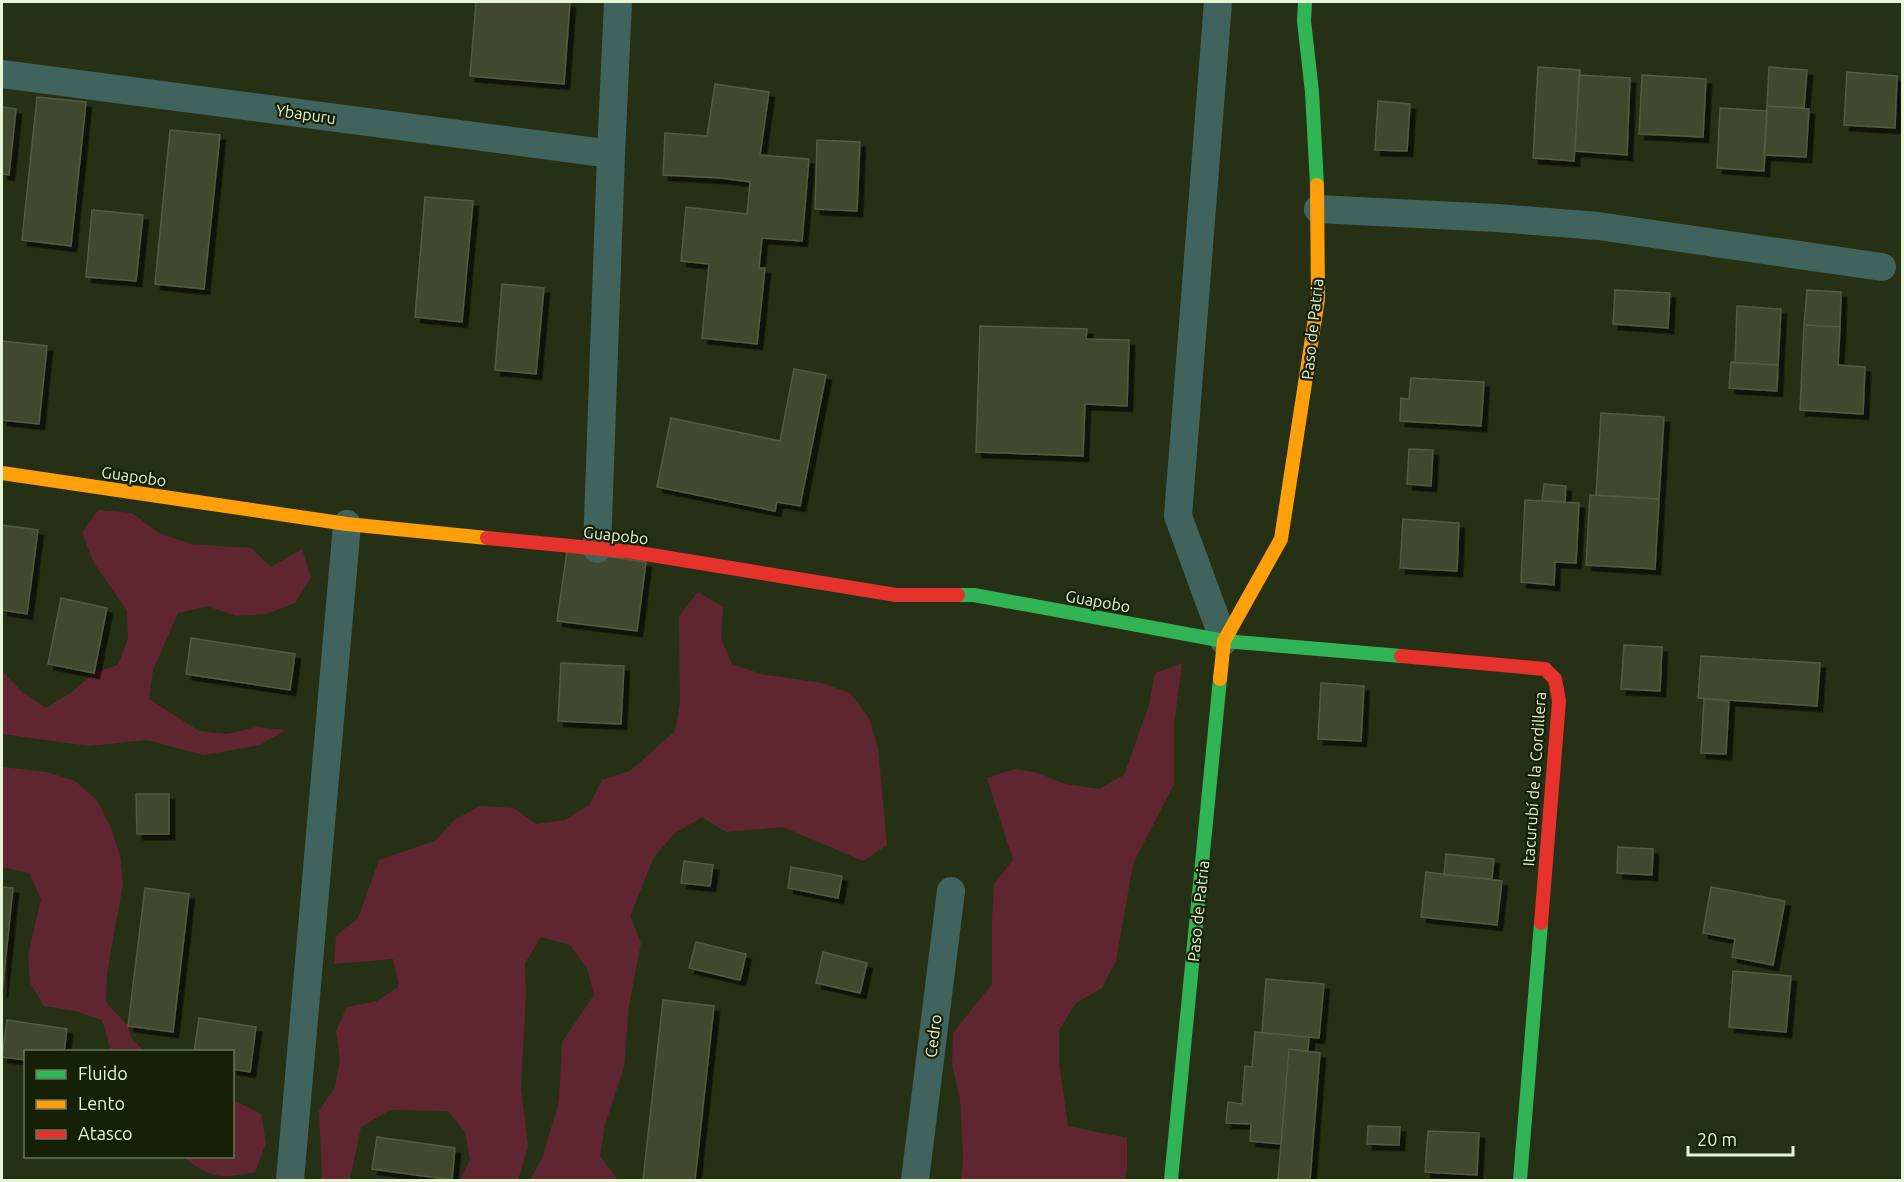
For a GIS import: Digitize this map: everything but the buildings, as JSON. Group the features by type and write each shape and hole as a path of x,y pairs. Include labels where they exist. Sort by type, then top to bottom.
{"street":[{"path":"597,549 618,2"},
{"name":"Paso de Patria","path":"1218,2 1179,516 1224,641"},
{"name":"Paso de Patria","path":"1171,1180 1224,641 1281,539 1318,299 1318,209 1312,92 1304,21 1305,2"},
{"name":"Ybapuru","path":"2,74 611,154"},
{"path":"1318,209 1497,218 1598,226 1882,267"},
{"name":"Guapobo","path":"2,473 347,524 633,552 896,595 974,595 1224,641"},
{"path":"290,1180 347,524"},
{"name":"Itacurubí de la Cordillera","path":"1224,641 1527,666 1545,669 1555,679 1559,701 1520,1180"},
{"name":"Cedro","path":"915,1180 951,891"}],"shaded area":[{"path":"98,510 132,513 159,533 191,544 251,548 271,567 302,549 311,577 295,603 267,614 236,616 207,606 178,613 153,670 149,699 199,731 227,734 256,727 286,730 260,745 204,755 147,740 89,746 2,734 2,671 22,692 46,708 72,692 94,673 118,665 128,638 127,611 94,563 82,533"},
{"path":"698,592 723,607 721,638 732,664 761,674 822,683 850,693 869,718 878,748 887,845 863,861 783,827 726,832 702,817 675,833 654,857 630,916 641,943 629,1005 624,1067 605,1125 600,1156 618,1180 530,1180 542,1159 559,1101 562,1042 594,995 587,968 570,945 541,937 525,963 526,994 521,1087 528,1147 518,1180 460,1180 470,1160 465,1132 448,1111 390,1110 361,1127 350,1180 322,1180 319,1111 335,1087 340,1060 336,1031 347,1007 377,1001 399,986 393,959 334,964 336,936 358,918 379,860 435,841 454,820 480,806 514,808 536,824 565,820 589,805 602,780 630,771 675,731 680,702 679,616"},
{"path":"1182,663 1174,725 1174,784 1133,864 1116,961 1102,988 1076,1003 1059,1030 1059,1063 1068,1126 1127,1138 1125,1180 961,1180 963,1158 960,1099 952,1065 953,1033 992,984 994,884 1013,860 987,778 1014,769 1035,772 1066,784 1099,789 1124,775 1149,705 1155,673"},
{"path":"2,767 47,772 75,781 97,800 110,826 120,855 123,884 107,973 106,1002 128,1026 132,1039 143,1050 109,1050 102,1020 75,1011 44,1006 30,983 28,955 41,899 29,873 2,867"},
{"path":"234,1100 261,1114 266,1143 255,1172 225,1176 201,1170 184,1158 234,1158"}],"traffic: fast":[{"path":"1305,2 1304,21 1312,92 1317,185"},
{"path":"958,595 974,595 1224,641 1401,656"},
{"path":"1171,1180 1220,679"},
{"path":"1520,1180 1541,923"}],"traffic: slow":[{"path":"1220,679 1224,641 1281,539 1318,299 1317,185"},
{"path":"2,473 347,524 487,538"}],"traffic: jam":[{"path":"487,538 633,552 896,595 958,595"},
{"path":"1401,656 1545,669 1555,679 1559,701 1541,923"}]}
